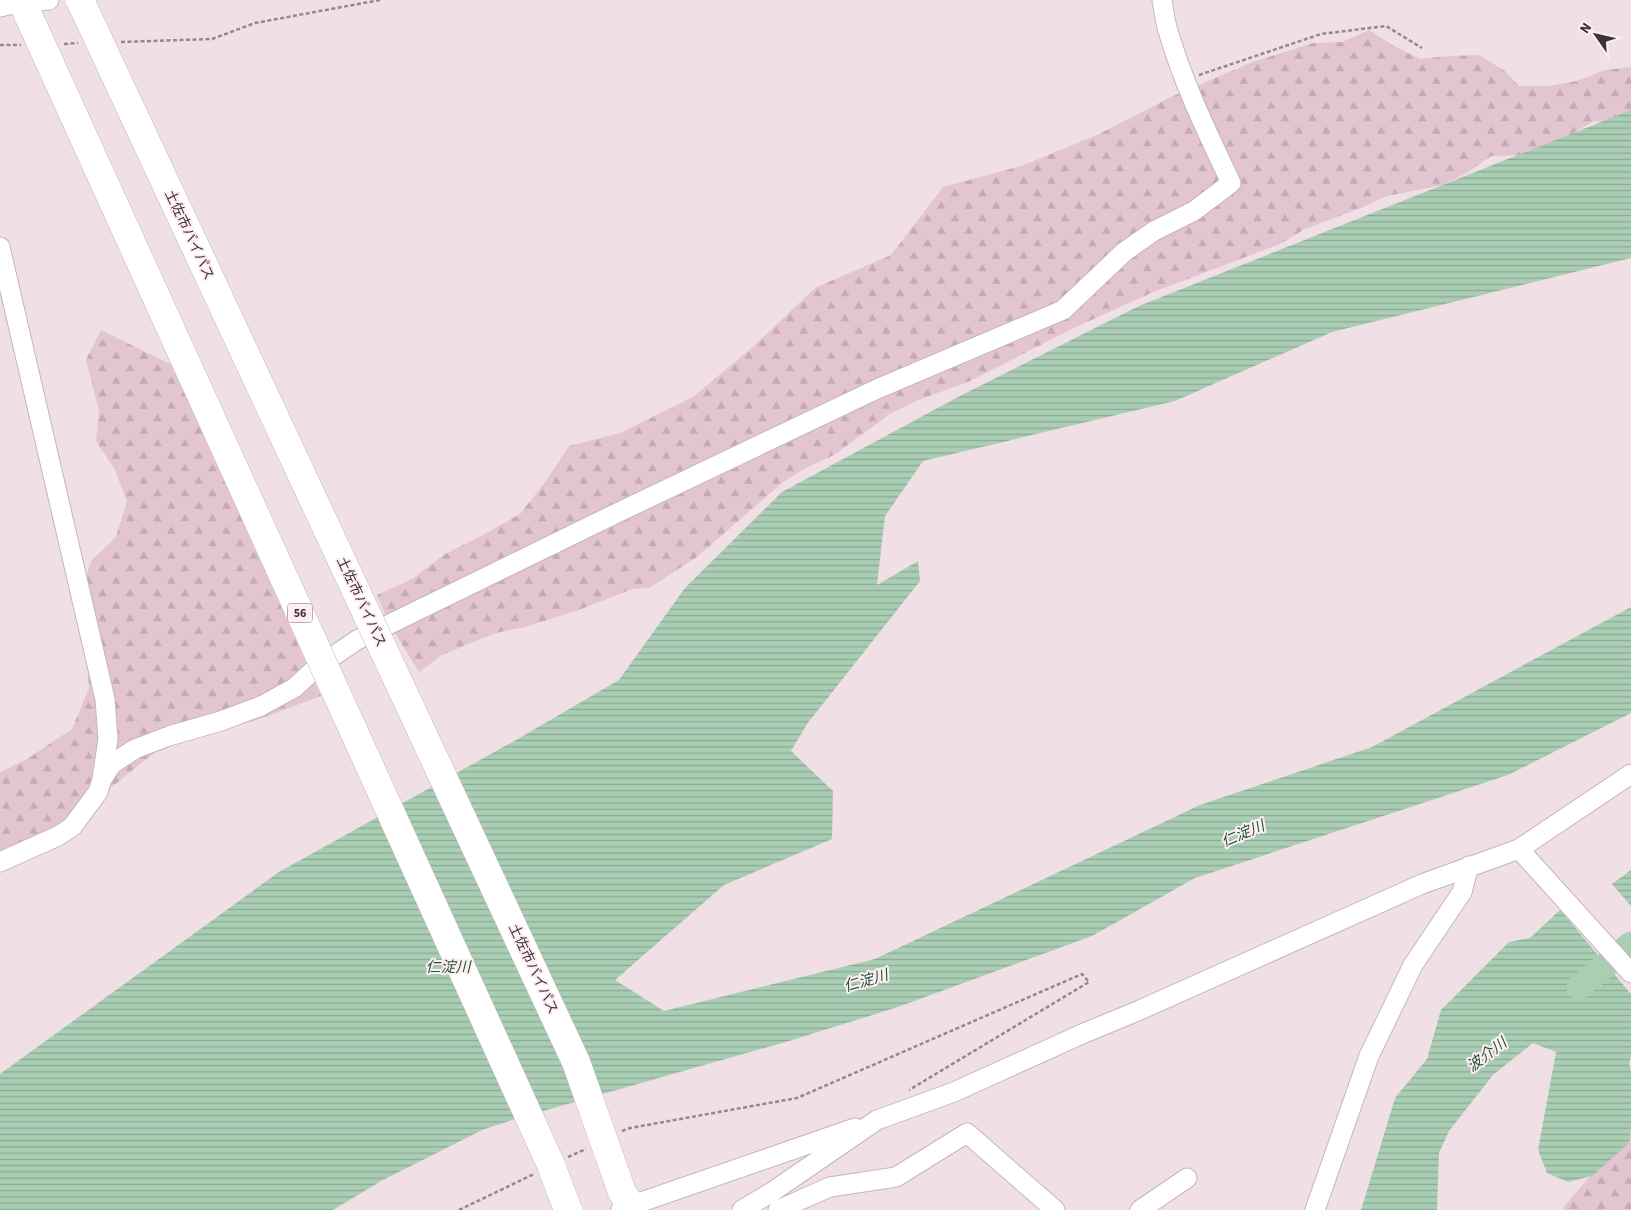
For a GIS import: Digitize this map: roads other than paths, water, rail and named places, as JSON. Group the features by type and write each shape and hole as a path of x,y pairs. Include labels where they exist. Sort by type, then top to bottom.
{"highway":[{"name":"土佐市バイパス","path":"80,0 576,1062 626,1206"},
{"name":"56","path":"24,5 551,1164 568,1210"}],"street":[{"path":"102,779 112,764 135,749 261,706 294,688 316,668 357,640 610,516 877,389 1063,310 1124,252 1154,231 1194,211 1230,182 1185,80 1168,32 1162,0"},
{"path":"0,247 105,699 108,738 102,779 98,792 72,827 58,836 0,862"},
{"path":"626,1206 954,1092 1422,884 1519,849 1631,774"},
{"path":"1519,849 1631,973"},
{"path":"1315,1210 1369,1056 1413,965 1462,892 1469,866"},
{"path":"742,1210 880,1119"},
{"path":"778,1210 830,1187 896,1177 967,1133 1055,1210"},
{"path":"1140,1210 1187,1178"}],"water":[{"name":"仁淀川","path":"1631,110 1631,258 1332,332 1175,401 923,461 885,516 877,585 918,561 920,581 807,724 791,751 833,791 832,839 724,885 615,980 664,1011 875,959 1200,805 1372,747 1631,607 1631,713 1508,775 1195,878 1092,936 898,1007 789,1041 482,1130 381,1181 333,1210 0,1210 0,1074 279,872 516,740 619,680 685,588 782,492 958,397 1139,306"},
{"path":"1631,870 1631,906 1612,884"},
{"path":"1560,910 1631,994 1631,1057 1629,1063 1631,1071 1631,1129 1629,1143 1592,1176 1568,1182 1547,1173 1538,1150 1556,1052 1533,1043 1493,1075 1449,1131 1439,1153 1437,1210 1361,1210 1395,1098 1427,1059 1441,1010 1509,942 1530,938"}],"waterway":[{"name":"波介川","path":"1579,987 1631,944"}]}
